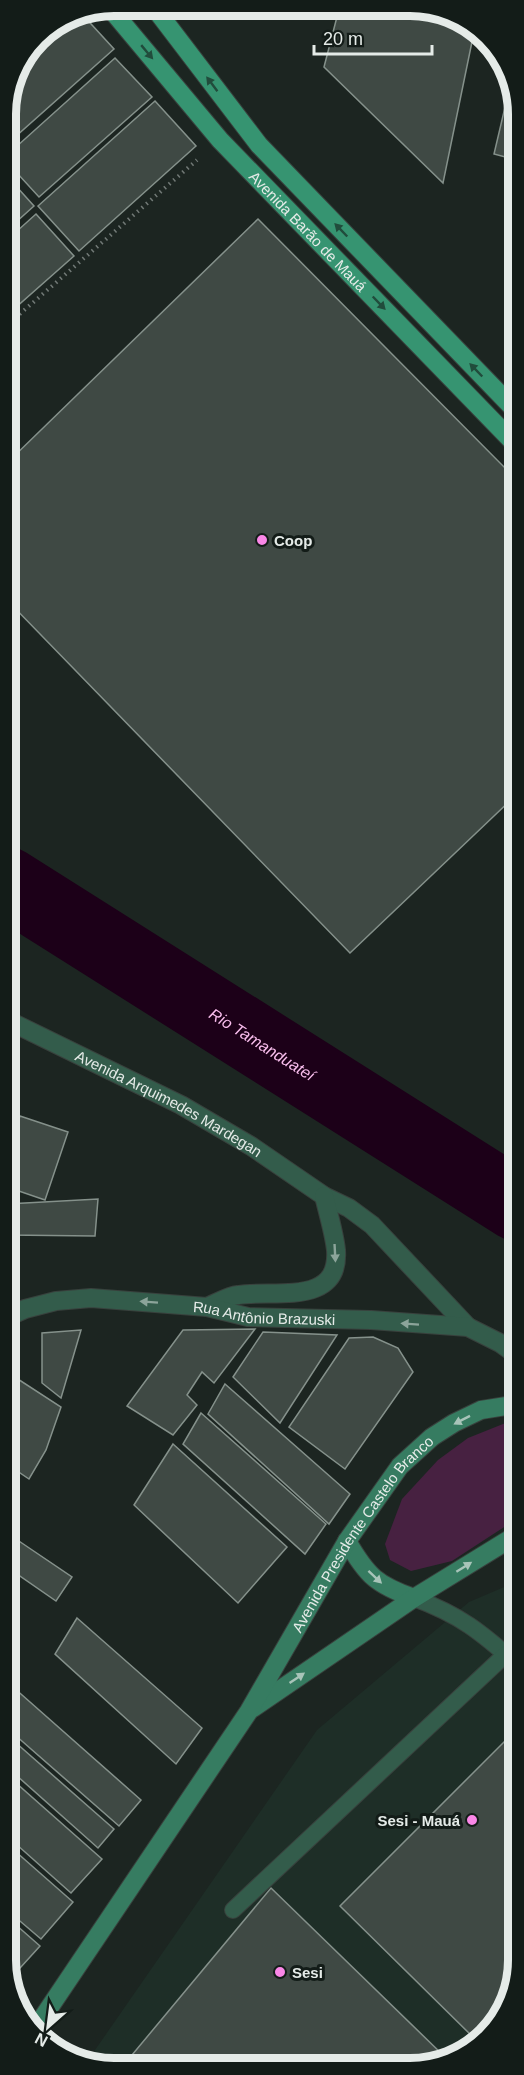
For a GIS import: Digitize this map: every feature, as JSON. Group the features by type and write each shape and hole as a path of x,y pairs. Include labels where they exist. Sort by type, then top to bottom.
{"main road":[{"name":"Avenida Barão de Mauá","path":"117,16 220,140 508,437"},
{"name":"Avenida Barão de Mauá","path":"161,16 259,145 508,403"},
{"name":"Avenida Presidente Castelo Branco","path":"39,2023 249,1711 347,1541 400,1466 432,1437 481,1410 507,1406"},
{"path":"347,1541 373,1577 388,1588 414,1598"},
{"name":"Avenida Presidente Castelo Branco","path":"249,1711 414,1598 507,1541"}],"street":[{"name":"Avenida Arquimedes Mardegan","path":"17,1025 181,1105 251,1146 324,1196 349,1208 372,1225 468,1327"},
{"path":"207,1306 235,1295 303,1292 319,1288 329,1279 334,1271 336,1249 324,1196"},
{"name":"Rua Antônio Brazuski","path":"16,1313 57,1301 91,1298 207,1306 248,1317 371,1320 468,1327 507,1348"}],"lane":[{"path":"414,1598 443,1609 467,1622 507,1655"},
{"path":"233,1910 507,1663"}],"path":[{"path":"17,317 220,140"}],"shaded area":[{"path":"507,1422 507,1525 452,1561 411,1571 390,1560 385,1544 402,1499 438,1460 468,1438"},
{"path":"507,1586 507,1967 500,1998 483,2025 458,2045 422,2058 115,2058 91,2056 317,1730 469,1602"}],"building":[{"path":"337,16 428,18 447,24 472,40 443,183 324,67"},
{"path":"88,21 114,49 17,135 20,89 33,60 45,45 60,33"},
{"path":"115,58 152,97 39,197 17,173 17,146"},
{"path":"507,100 508,158 494,154"},
{"path":"155,101 196,146 79,251 38,206"},
{"path":"17,187 34,206 17,221"},
{"path":"36,214 74,256 17,306 17,231"},
{"name":"Coop","path":"258,219 508,471 508,803 350,953 17,610 17,453"},
{"path":"20,1116 68,1132 45,1200 16,1190 16,1127"},
{"path":"98,1199 95,1236 16,1235 16,1203"},
{"path":"255,1329 214,1383 202,1372 187,1395 197,1405 173,1435 127,1406 183,1330"},
{"path":"81,1330 61,1398 42,1383 42,1333"},
{"path":"263,1332 337,1335 280,1423 233,1377"},
{"path":"373,1337 398,1348 413,1372 345,1469 289,1427 349,1338"},
{"path":"16,1378 61,1407 46,1450 29,1479 16,1470"},
{"path":"225,1384 350,1494 329,1524 208,1414"},
{"path":"201,1413 326,1524 305,1554 183,1444"},
{"path":"173,1444 287,1547 238,1603 134,1505"},
{"path":"16,1539 72,1577 56,1601 16,1573"},
{"path":"77,1618 202,1728 176,1764 55,1654"},
{"path":"16,1690 141,1800 119,1826 16,1736"},
{"name":"Sesi - Mauá","path":"507,1739 507,1967 500,1998 491,2015 474,2034 472,2036 340,1906"},
{"path":"16,1743 114,1829 98,1848 16,1775"},
{"path":"16,1783 102,1859 71,1893 16,1844"},
{"path":"16,1852 73,1902 41,1939 16,1918"},
{"name":"Sesi","path":"271,1888 441,2053 422,2058 129,2058"},
{"path":"16,1925 40,1946 17,1972"}],"waterway":[{"name":"Rio Tamanduateí","path":"17,889 507,1199"}],"place":[{"name":"Coop","path":"262,540"},
{"name":"Sesi - Mauá","path":"472,1820"},
{"name":"Sesi","path":"280,1972"}]}
